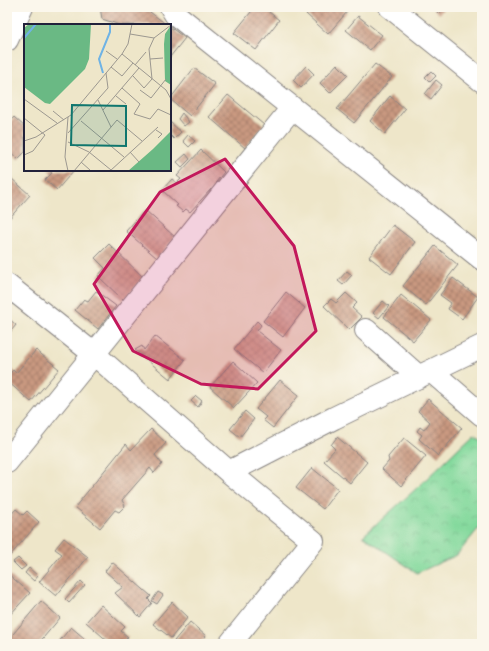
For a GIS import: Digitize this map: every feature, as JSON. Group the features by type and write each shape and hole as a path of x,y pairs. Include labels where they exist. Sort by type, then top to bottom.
{"street":[{"path":"7,40 22,7"},
{"path":"171,7 175,14 482,260"},
{"path":"390,7 482,81"},
{"path":"7,462 292,108"},
{"path":"8,289 94,354 229,472 313,541 230,644"},
{"path":"366,330 482,414"},
{"path":"229,472 334,418 482,346"}],"highlighted area":[{"path":"225,159 294,246 316,331 258,389 201,384 133,351 94,284 160,192"}],"green space":[{"path":"474,433 482,439 482,524 457,555 417,573 363,536 418,487"}],"building":[{"path":"100,7 133,7 146,9 166,24 117,24 102,19"},
{"path":"255,7 263,7 279,20 256,50 234,33"},
{"path":"312,7 341,7 347,12 328,34 306,14"},
{"path":"432,7 445,7 439,14"},
{"path":"358,16 382,35 370,50 346,30"},
{"path":"171,28 185,38 171,56"},
{"path":"337,64 348,75 330,93 320,83"},
{"path":"375,64 392,77 354,123 337,109"},
{"path":"306,66 314,74 301,88 293,80"},
{"path":"194,68 215,84 190,116 171,100 171,98"},
{"path":"431,71 436,76 430,82 425,77"},
{"path":"436,80 442,85 431,99 425,94"},
{"path":"228,95 264,125 245,148 209,117"},
{"path":"390,96 405,109 385,134 370,121"},
{"path":"182,113 189,122 184,126 178,119"},
{"path":"14,117 24,126 24,153 18,159 7,149 7,125"},
{"path":"171,123 181,132 174,139 171,136"},
{"path":"188,135 195,141 189,147 183,141"},
{"path":"201,150 224,172 216,182 222,187 216,193 211,189 190,212 186,209 183,212 176,206 178,205 162,190 172,179 177,183 181,179 177,176"},
{"path":"186,154 190,159 182,167 177,162"},
{"path":"49,171 73,171 57,190 45,180 52,173"},
{"path":"11,178 30,195 7,221 7,182"},
{"path":"145,210 175,237 157,258 126,231"},
{"path":"393,225 415,242 391,274 369,257"},
{"path":"109,244 144,278 123,300 98,276 105,268 95,258"},
{"path":"435,246 458,265 426,305 403,286"},
{"path":"347,271 352,275 343,285 338,281"},
{"path":"453,278 478,297 462,319 448,309 451,303 440,295"},
{"path":"96,291 116,306 98,329 75,310 84,299 88,301"},
{"path":"286,292 305,308 283,337 263,321"},
{"path":"346,293 357,303 352,308 362,317 349,330 324,306 331,299 336,303"},
{"path":"401,295 431,320 413,341 384,317"},
{"path":"383,301 389,306 379,318 373,313"},
{"path":"7,317 16,325 7,336"},
{"path":"257,321 261,325 257,331 281,350 263,373 234,349"},
{"path":"155,336 185,360 170,379 135,350 142,346 144,350"},
{"path":"36,350 59,369 31,402 7,381 7,377 13,370 16,373"},
{"path":"233,361 257,383 234,408 210,387"},
{"path":"280,380 299,395 273,428 263,420 266,417 256,409"},
{"path":"196,396 202,401 198,407 191,401"},
{"path":"428,399 462,428 438,456 419,439 422,435 417,431 420,427 424,430 430,422 418,411"},
{"path":"245,411 254,419 240,437 230,429"},
{"path":"151,429 166,443 155,455 162,464 154,473 150,468 122,500 125,506 119,512 115,510 100,528 75,507 126,444 131,450"},
{"path":"337,437 367,462 350,483 324,461 335,449 331,445"},
{"path":"404,438 426,456 401,486 382,469 389,461 388,457"},
{"path":"312,468 338,489 323,509 296,488"},
{"path":"16,509 23,515 27,511 39,522 9,557 7,555 7,519"},
{"path":"64,538 88,557 56,596 39,582 62,554 55,549"},
{"path":"18,558 26,566 21,570 13,562"},
{"path":"112,562 151,596 148,599 152,603 140,617 115,593 123,587 105,571"},
{"path":"29,568 38,576 34,581 25,573"},
{"path":"7,573 30,593 7,618"},
{"path":"81,581 85,585 69,603 65,599"},
{"path":"158,592 163,595 157,604 152,601"},
{"path":"41,601 60,618 38,644 13,644 8,640"},
{"path":"172,602 188,617 171,638 153,624"},
{"path":"101,605 125,627 121,631 128,637 121,644 111,644 86,622"},
{"path":"190,622 206,636 199,644 178,644 174,641"},
{"path":"71,627 91,644 57,644"}]}
